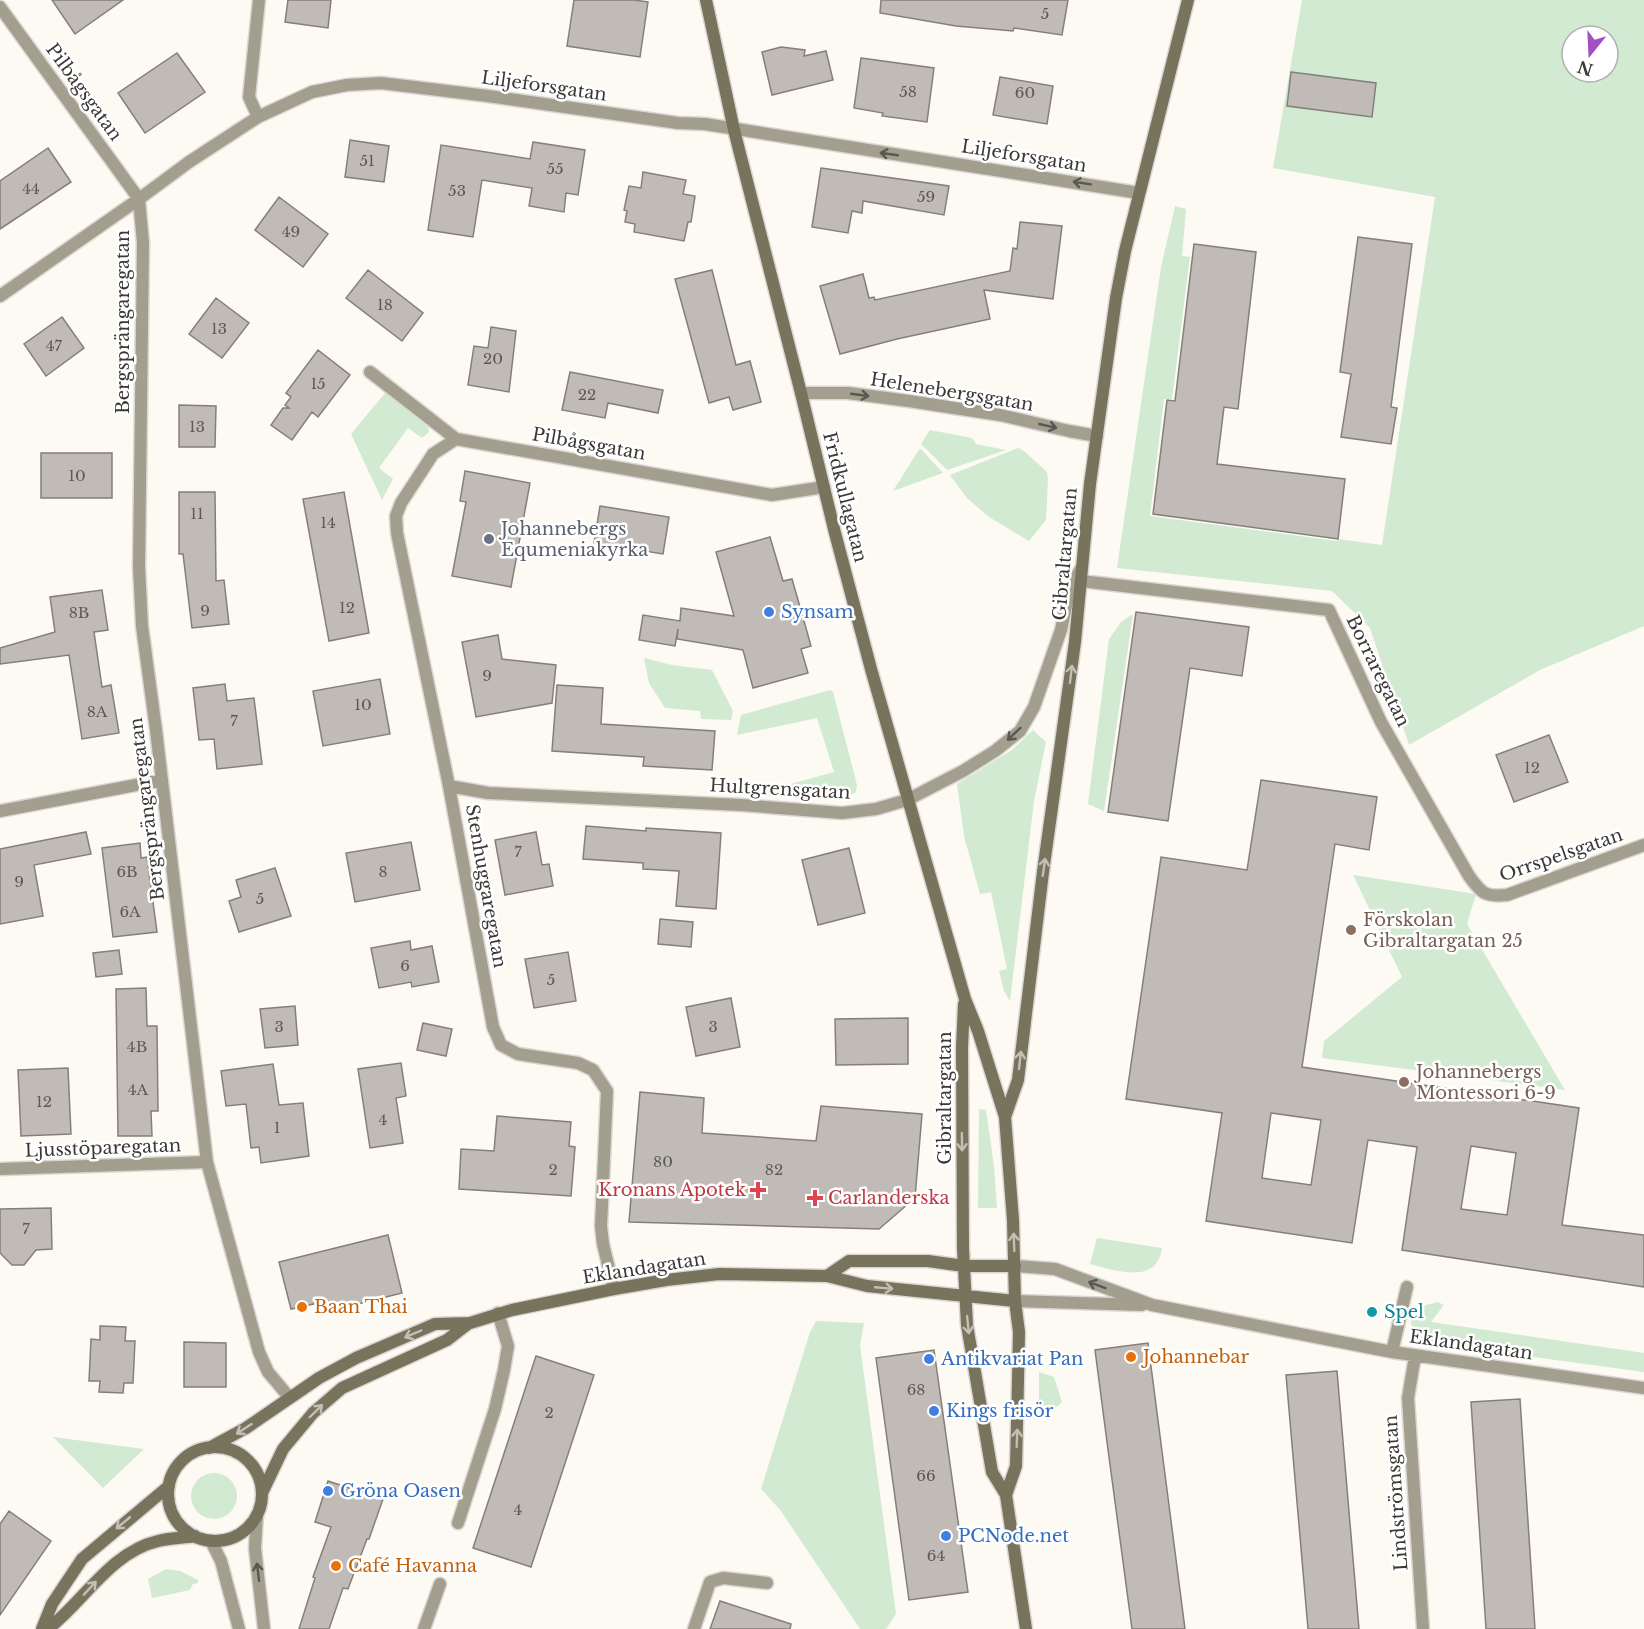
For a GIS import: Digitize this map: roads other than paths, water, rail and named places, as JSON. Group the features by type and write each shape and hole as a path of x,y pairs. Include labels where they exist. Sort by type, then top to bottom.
{"street":[{"path":"258,117 249,97 259,0"},
{"name":"Fridkullagatan","path":"706,0 734,130 871,669 965,999"},
{"name":"Gibraltargatan","path":"1005,1117 1017,1080 1066,716 1097,436 1116,298 1139,193 1188,0"},
{"name":"Pilbågsgatan","path":"0,7 139,199"},
{"name":"Liljeforsgatan","path":"0,296 189,162 258,117 312,92 347,85 381,83 734,130 1139,193"},
{"name":"Bergsprängaregatan","path":"139,199 143,243 139,567 142,626 207,1162 259,1352 267,1372 289,1398"},
{"name":"Pilbågsgatan","path":"370,372 456,439 772,495 824,487"},
{"name":"Helenebergsgatan","path":"801,393 848,393 909,401 1000,415 1097,436"},
{"name":"Stenhuggaregatan","path":"456,439 434,454 401,503 396,516 397,533 449,786 493,1027 501,1045 518,1054 578,1063 593,1070 607,1090 601,1226 614,1290"},
{"name":"Hultgrensgatan","path":"449,786 488,793 741,805 842,813 876,809 907,800 963,771 995,751 1020,731 1034,707 1061,630 1070,587 1083,566"},
{"name":"Borraregatan","path":"1081,581 1329,610 1386,731 1469,876 1478,889 1490,896"},
{"path":"0,811 162,780"},
{"name":"Orrspelsgatan","path":"1490,896 1507,895 1644,845"},
{"name":"Gibraltargatan","path":"965,999 978,1031 1005,1117 1013,1220 1015,1301 1019,1332 1016,1466 1006,1495"},
{"name":"Gibraltargatan","path":"965,999 962,1087 967,1325 992,1472 1006,1495 1026,1629"},
{"name":"Ljusstöparegatan","path":"0,1169 207,1162"},
{"name":"Eklandagatan","path":"827,1276 849,1261 928,1262 964,1266 1055,1269 1152,1305 1415,1356 1644,1388"},
{"name":"Eklandagatan","path":"42,1629 52,1604 82,1559 169,1486 174,1472 183,1460 246,1428 319,1378 356,1358 435,1324 470,1323 498,1314 614,1290 666,1280 719,1274 827,1276 867,1286 1015,1301 1152,1305"},
{"path":"1392,1352 1407,1287"},
{"path":"458,1523 495,1409 504,1370 508,1346 498,1314"},
{"name":"Eklandagatan","path":"257,1515 262,1494 283,1449 313,1413 342,1388 447,1340 470,1323"},
{"name":"Lindströmsgatan","path":"1415,1356 1408,1398 1423,1629"},
{"path":"209,1448 232,1450 246,1458 259,1479 262,1494"},
{"path":"169,1486 169,1501 174,1515 183,1528 195,1536 225,1540 249,1526 257,1515"},
{"path":"257,1515 255,1548 264,1629"},
{"path":"48,1629 63,1617 102,1575 135,1550 158,1541 195,1536"},
{"path":"212,1540 239,1629"},
{"path":"694,1629 710,1582 723,1578 766,1583"},
{"path":"424,1629 440,1584"}],"place":[{"name":"Johannebergs Equmeniakyrka","path":"489,539"},
{"name":"Synsam","path":"769,612"},
{"name":"Förskolan Gibraltargatan 25","path":"1351,930"},
{"name":"Johannebergs Montessori 6-9","path":"1404,1082"},
{"name":"Kronans Apotek","path":"758,1190"},
{"name":"Carlanderska","path":"815,1198"},
{"name":"Baan Thai","path":"302,1307"},
{"name":"Spel","path":"1372,1312"},
{"name":"Johannebar","path":"1131,1357"},
{"name":"Antikvariat Pan","path":"929,1359"},
{"name":"Kings frisör","path":"934,1411"},
{"name":"Gröna Oasen","path":"328,1491"},
{"name":"PCNode.net","path":"946,1536"},
{"name":"Café Havanna","path":"336,1566"}]}
